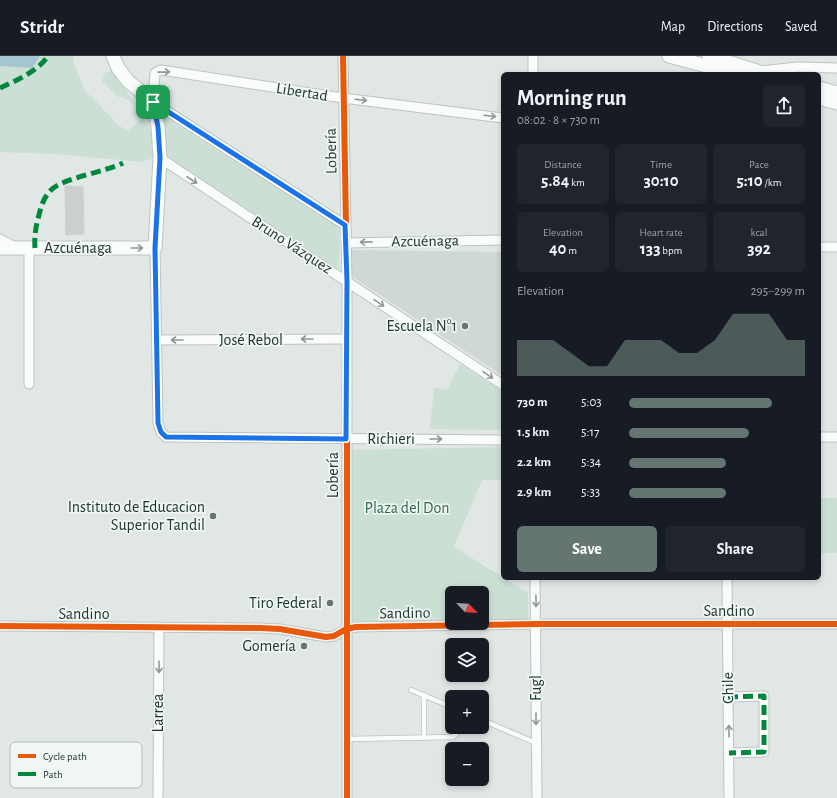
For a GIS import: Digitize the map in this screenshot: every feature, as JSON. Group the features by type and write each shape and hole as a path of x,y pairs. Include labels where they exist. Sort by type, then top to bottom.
{"main road":[{"path":"113,56 118,68 128,81 153,102 158,127 160,158 155,248"},
{"path":"669,56 726,68 755,72"},
{"path":"709,56 726,68"},
{"path":"821,89 837,93"},
{"path":"821,99 837,103"},
{"name":"Azcuénaga","path":"0,248 155,248"}],"street":[{"name":"Lobería","path":"343,56 347,281 347,798"},
{"path":"533,56 533,72"},
{"path":"768,72 798,67 837,68"},
{"name":"Libertad","path":"153,102 155,73 161,70 343,98 501,118"},
{"path":"153,102 345,225"},
{"name":"Bruno Vázquez","path":"160,158 501,384"},
{"path":"0,240 22,248 29,384"},
{"name":"Azcuénaga","path":"346,243 501,240"},
{"path":"821,247 837,247"},
{"path":"155,248 157,340"},
{"name":"José Rebol","path":"157,340 346,339"},
{"name":"Richieri","path":"157,340 158,423 161,432 166,437 501,440"},
{"path":"821,438 837,437"},
{"name":"Fugl","path":"535,580 537,798"},
{"name":"Chile","path":"727,580 729,798"},
{"name":"Sandino","path":"0,626 261,628 280,629 326,637 334,636 346,629 356,627 536,624 837,624"},
{"name":"Larrea","path":"158,798 159,628"},
{"path":"728,697 764,696 764,752 729,753"}],"lane":[{"path":"411,690 445,704"},
{"path":"424,696 424,738"},
{"path":"489,723 536,743"},
{"path":"347,739 453,737 456,734"}],"shaded area":[{"name":"Escuela N°1","path":"350,250 501,252 501,375 350,275"}],"green space":[{"path":"0,56 74,56 73,61 85,92 92,97 118,125 129,132 139,120 142,119 146,122 151,131 154,158 141,162 57,154 0,152"},
{"path":"109,71 117,76 134,104 123,97 118,97 102,81 105,73"},
{"path":"163,116 340,228 339,269 163,156"},
{"path":"460,364 501,391 501,430 430,429 434,387 447,390"},
{"name":"Plaza del Don","path":"501,447 501,480 482,480 454,547 501,576 501,580 507,580 528,593 528,621 489,621 489,586 445,586 445,621 351,621 349,450"},
{"path":"821,498 837,498 837,553 821,553"}],"water":[{"path":"0,56 40,56 32,68 0,66"}],"building":[{"path":"65,186 83,187 84,234 66,235"}],"marked path":[{"path":"0,88 20,79 38,67 48,56"},
{"path":"35,248 36,231 40,212 42,205 51,190 65,182 123,163"},
{"path":"728,697 764,696 764,752 729,753"}],"cycle path":[{"path":"343,56 347,281 347,798"},
{"path":"0,626 261,628 280,629 326,637 334,636 346,629 356,627 536,624 837,624"}],"place":[{"name":"Escuela N°1","path":"465,326"},
{"name":"Instituto de Educacion Superior Tandil","path":"213,516"},
{"name":"Tiro Federal","path":"330,603"},
{"name":"Gomería","path":"304,646"}],"route":[{"path":"153,102 345,225 347,281 346,439 166,437 161,432 158,423 155,248 160,158 158,127 153,102"}]}
